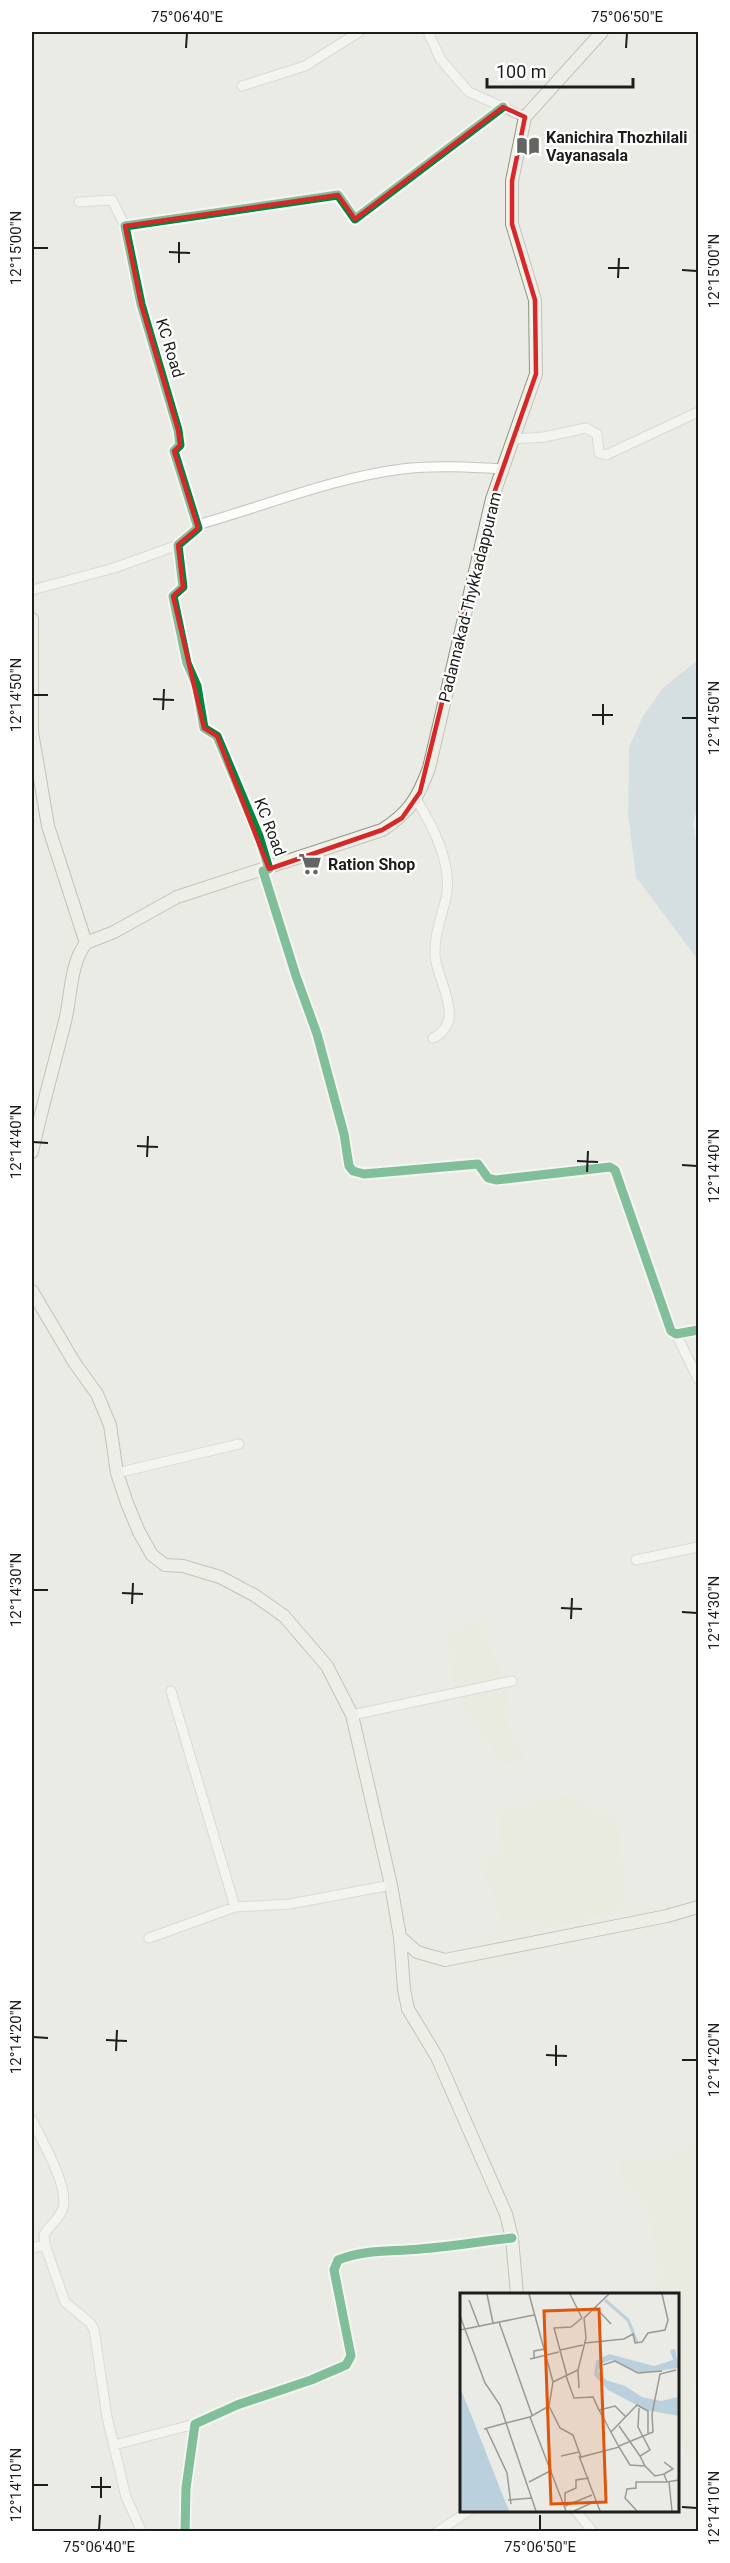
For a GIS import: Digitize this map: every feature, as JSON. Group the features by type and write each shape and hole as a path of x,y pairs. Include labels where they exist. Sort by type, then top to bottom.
{"main road":[{"path":"525,117 602,32"},
{"name":"Padannakad-Thykkadappuram","path":"86,943 114,932 177,897 266,870 382,830 402,818 416,799 429,768 492,499 536,374 535,300 512,224 512,181 525,117"},
{"path":"32,619 34,744 48,826 86,943 77,961 32,1152"},
{"path":"32,1291 74,1362 97,1394 110,1425 117,1473 139,1532 152,1555 165,1564 183,1566 220,1577 254,1595 284,1616 327,1666 352,1715 391,1885 400,1937 408,2009 437,2057 500,2199 512,2238 517,2293"},
{"path":"400,1937 417,1952 445,1960 667,1916 699,1907"}],"street":[{"path":"242,86 305,66 358,32"},
{"path":"428,32 441,60 469,92 525,117"},
{"path":"79,202 112,200 125,226 338,195 355,219 503,107"},
{"name":"KC Road","path":"125,226 128,253 141,304 178,430 180,445 174,451 197,525"},
{"path":"514,439 544,437 586,428 597,434 599,453 606,455 699,412"},
{"path":"32,590 114,568 178,545 198,528 197,525 326,485 402,469 461,467 503,469"},
{"name":"KC Road","path":"178,545 183,587 173,596 187,663 197,686 204,728 217,736 259,836 266,870"},
{"path":"416,799 427,817 437,842 448,884 435,938 435,956 438,976 446,993 451,1018 442,1033 433,1038"},
{"path":"266,870 296,976 317,1034 344,1134 349,1166 353,1171 364,1174 396,1173 478,1164 488,1178 496,1180 559,1174 598,1166 615,1170 663,1312 671,1331 676,1334 699,1379"},
{"path":"676,1334 699,1330"},
{"path":"117,1473 239,1444"},
{"path":"636,1560 699,1547"},
{"path":"352,1715 512,1681"},
{"path":"171,1691 235,1907"},
{"path":"149,1938 235,1907 290,1904 391,1885"},
{"path":"32,2120 55,2169 64,2200 62,2211 44,2235 45,2245 65,2302 94,2329 107,2417 126,2497 142,2532"},
{"path":"114,2445 195,2424 237,2405 311,2380 346,2365 351,2356 334,2270 338,2260 353,2254 512,2238"},
{"path":"32,2248 45,2245"},
{"path":"185,2532 186,2488 195,2424"},
{"path":"437,2532 468,2512"},
{"path":"576,2512 593,2532"}],"highlighted area":[{"path":"503,107 525,117 512,181 512,224 535,300 536,374 492,499 420,792 402,818 382,830 269,869 217,736 204,728 173,596 183,587 178,545 198,528 174,451 180,445 178,430 141,304 125,226 338,195 355,219"}],"green space":[{"path":"487,1617 486,1636 508,1685 506,1717 515,1741 526,1760 502,1766 487,1740 470,1719 451,1677 448,1633"},
{"path":"583,1793 589,1806 618,1820 627,1908 547,1929 537,1920 503,1923 479,1862 503,1849 497,1811 522,1803"},
{"path":"698,2139 698,2380 694,2381 690,2392 691,2411 698,2428 697,2458 684,2452 679,2434 679,2293 640,2293 653,2286 659,2276 648,2212 620,2179 620,2160 653,2159 675,2153"}],"water":[{"path":"698,660 698,805 693,823 698,855 698,960 636,877 628,814 629,747 643,716 663,688"}],"cycle path":[{"path":"269,869 259,836 217,736 204,728 197,686 187,663 173,596 183,587 178,545 198,528 174,451 180,445 178,430 141,304 125,226 338,195 355,219 503,107"},
{"path":"263,871 317,1034 344,1134 349,1166 353,1171 364,1174 478,1164 488,1178 496,1180 610,1167 615,1170 671,1331 676,1334 698,1330"},
{"path":"185,2532 186,2488 195,2424 237,2405 311,2380 346,2365 351,2356 334,2270 338,2260 368,2252 432,2248 512,2238"}],"place":[{"name":"Kanichira Thozhilali Vayanasala","path":"528,146"},
{"name":"Ration Shop","path":"310,864"}]}
